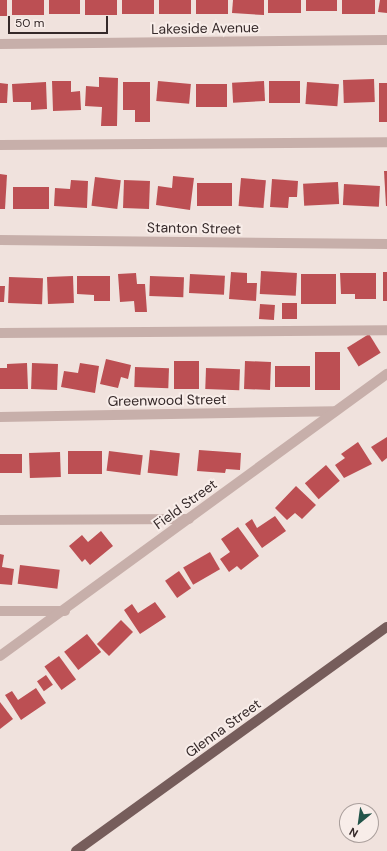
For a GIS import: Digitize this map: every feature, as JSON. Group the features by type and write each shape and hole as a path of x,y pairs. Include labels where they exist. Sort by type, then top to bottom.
{"main road":[{"name":"Glenna Street","path":"76,851 387,627"}],"street":[{"name":"Lakeside Avenue","path":"0,44 387,40"},
{"path":"0,145 387,142"},
{"name":"Stanton Street","path":"0,240 387,244"},
{"path":"0,333 387,330"},
{"name":"Field Street","path":"0,656 65,611 387,374"},
{"name":"Greenwood Street","path":"0,416 335,411"},
{"path":"0,520 189,519"},
{"path":"0,611 65,611"}],"building":[{"path":"0,0 7,0 7,16 0,16"},
{"path":"12,0 44,0 44,15 12,15"},
{"path":"49,0 80,0 80,14 49,14"},
{"path":"85,0 117,0 117,15 85,15"},
{"path":"122,0 154,0 154,14 122,14"},
{"path":"159,0 191,0 191,14 159,14"},
{"path":"196,0 228,0 228,14 196,14"},
{"path":"233,0 264,0 264,15 232,13"},
{"path":"268,0 301,0 301,13 268,13"},
{"path":"306,0 337,0 337,11 306,11"},
{"path":"342,0 375,0 375,14 342,14"},
{"path":"380,0 387,0 387,13 378,12"},
{"path":"99,77 118,78 117,126 101,126 102,107 85,106 86,86 99,87"},
{"path":"374,79 375,102 344,103 343,80"},
{"path":"52,81 71,81 71,92 80,91 81,110 53,111"},
{"path":"158,81 191,84 189,104 156,101"},
{"path":"264,81 265,101 233,103 232,83"},
{"path":"269,81 300,81 300,103 269,103"},
{"path":"46,82 47,109 31,110 31,102 13,102 12,84"},
{"path":"123,82 150,82 150,122 135,122 135,110 123,110"},
{"path":"307,82 339,84 337,106 305,104"},
{"path":"0,83 8,84 7,103 0,103"},
{"path":"379,83 387,83 387,122 379,122"},
{"path":"196,84 227,84 227,107 196,107"},
{"path":"384,171 387,171 387,206 386,206"},
{"path":"0,174 7,175 5,209 0,209"},
{"path":"173,176 194,178 190,210 156,205 158,186 172,188"},
{"path":"95,177 121,180 117,209 91,206"},
{"path":"241,178 266,180 263,208 239,206"},
{"path":"272,179 298,181 297,197 289,197 288,208 270,207"},
{"path":"71,180 88,181 87,208 54,206 55,188 70,189"},
{"path":"124,180 150,181 149,209 123,208"},
{"path":"338,182 339,204 304,206 303,184"},
{"path":"197,183 232,183 232,206 197,206"},
{"path":"344,184 380,186 379,207 343,205"},
{"path":"13,187 49,187 49,209 13,209"},
{"path":"261,271 297,273 296,296 260,294"},
{"path":"231,272 247,273 247,283 257,283 256,301 229,299"},
{"path":"383,272 387,272 387,301 383,301"},
{"path":"136,273 137,284 145,284 147,312 135,312 134,301 120,302 118,274"},
{"path":"340,273 376,273 376,299 355,299 355,294 341,294"},
{"path":"190,274 225,276 224,295 189,293"},
{"path":"301,274 336,274 336,304 301,304"},
{"path":"73,276 74,303 48,304 47,277"},
{"path":"77,276 110,276 110,301 94,301 94,295 77,294"},
{"path":"150,276 184,277 183,297 149,296"},
{"path":"9,277 43,278 42,304 8,303"},
{"path":"0,286 5,286 4,302 0,302"},
{"path":"282,303 297,303 297,319 282,319"},
{"path":"260,304 275,305 274,320 259,319"},
{"path":"369,334 381,353 359,366 347,348"},
{"path":"315,352 340,352 340,390 315,390"},
{"path":"106,359 131,365 128,379 121,377 118,388 100,384"},
{"path":"174,361 199,361 199,389 174,389"},
{"path":"245,361 271,362 270,390 244,389"},
{"path":"27,363 28,389 0,389 0,368 7,368 7,364"},
{"path":"32,363 58,364 57,390 31,389"},
{"path":"80,363 99,366 95,393 61,387 64,371 78,373"},
{"path":"275,366 310,366 310,387 275,387"},
{"path":"135,367 169,368 168,388 134,387"},
{"path":"206,368 240,369 239,390 205,389"},
{"path":"387,437 387,458 382,462 371,447"},
{"path":"358,442 372,464 344,478 335,465 345,458 341,454"},
{"path":"150,450 180,453 177,476 148,473"},
{"path":"199,450 241,453 240,470 226,469 225,473 197,471"},
{"path":"68,451 102,451 102,474 68,474"},
{"path":"109,451 143,455 140,475 107,471"},
{"path":"60,452 61,477 30,478 29,453"},
{"path":"0,454 22,454 22,473 0,473"},
{"path":"326,465 340,481 319,499 305,483"},
{"path":"296,486 316,505 302,519 295,513 287,520 275,508"},
{"path":"275,516 286,531 262,548 245,524 252,519 257,528"},
{"path":"238,527 259,556 241,570 237,566 229,572 220,559 230,552 221,539"},
{"path":"101,531 113,546 90,565 85,559 82,562 69,546 82,535 88,542"},
{"path":"210,552 220,569 193,585 183,568"},
{"path":"0,554 4,555 2,567 14,569 12,585 0,584"},
{"path":"20,565 60,570 57,589 18,584"},
{"path":"179,571 191,588 177,598 165,581"},
{"path":"155,602 166,617 140,634 124,610 132,604 138,613"},
{"path":"121,620 133,632 109,656 97,644"},
{"path":"87,634 101,652 78,670 64,652"},
{"path":"59,656 76,679 61,690 44,667"},
{"path":"46,675 53,685 44,691 37,681"},
{"path":"36,688 46,703 21,720 5,695 12,691 18,700"},
{"path":"0,702 13,719 0,729"}]}
